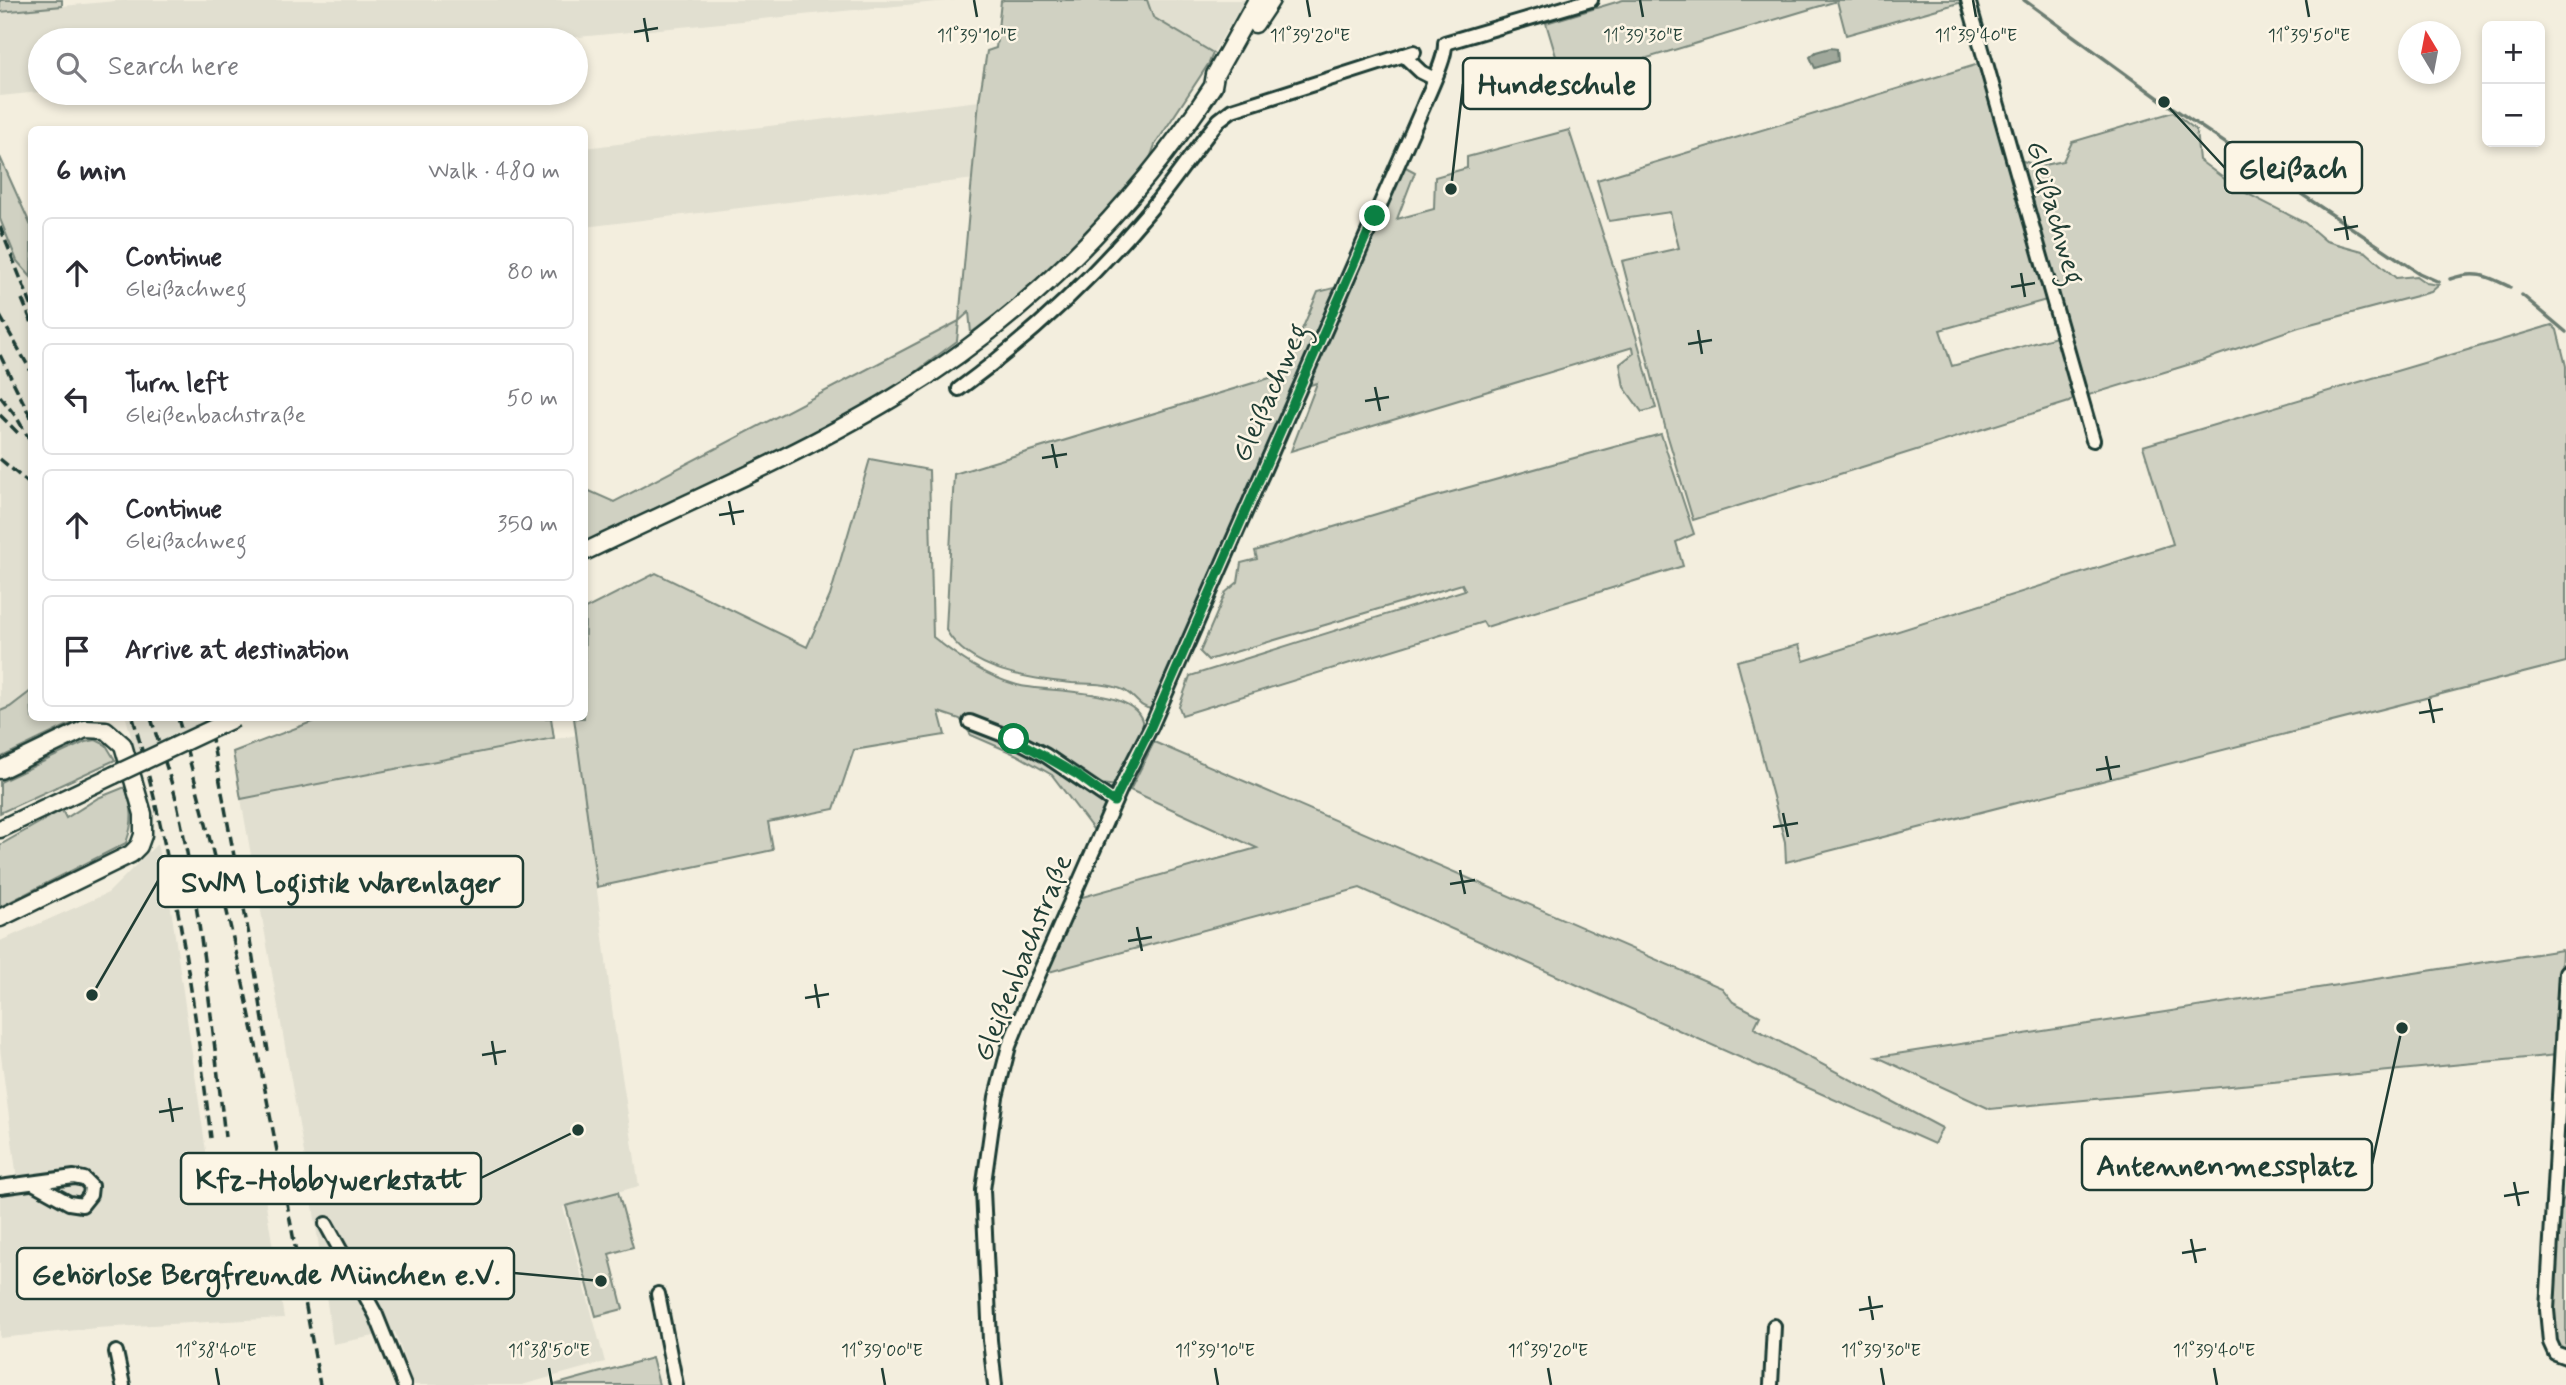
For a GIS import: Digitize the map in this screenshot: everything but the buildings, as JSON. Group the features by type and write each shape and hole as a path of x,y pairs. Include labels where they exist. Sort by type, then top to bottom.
{"main road":[{"path":"1213,86 1215,75 1257,0"},
{"path":"588,550 828,434 892,398 982,337 1048,281 1098,232 1164,155 1213,86 1222,78 1271,0"},
{"path":"0,829 229,721"},
{"path":"0,770 85,729 106,730 123,745 144,825 139,846 131,854 0,918"}],"street":[{"name":"Gleißachweg","path":"1151,727 1418,119 1433,78 1446,54 1445,43 1591,0"},
{"name":"Gleißachweg","path":"1968,0 2094,440"},
{"path":"959,389 1033,332 1065,301 1150,210 1219,120 1232,110 1408,53 1421,72 1433,78"},
{"path":"970,722 1014,739 1045,755 1114,802"},
{"name":"Gleißenbachstraße","path":"995,1385 989,1330 983,1190 996,1097 1009,1046 1023,1010 1114,802 1151,727"},
{"path":"2566,972 2554,1152 2547,1320 2550,1342 2556,1353 2566,1357"},
{"path":"0,1186 33,1183"},
{"path":"326,1224 376,1315 404,1385"},
{"path":"658,1294 676,1385"},
{"path":"1771,1385 1774,1326"},
{"path":"116,1352 122,1385"}],"shaded area":[{"path":"0,0 62,0 62,6 0,12"},
{"path":"126,0 957,0 588,36 588,28 28,28 28,93 0,96 0,12"},
{"path":"1147,0 1245,0 1213,53 1153,17"},
{"path":"1147,0 1153,17 1213,53 1209,63 1155,145 1149,161 1080,242 1029,289 971,333 969,312 959,321 979,101 987,51 996,48 1001,1"},
{"path":"1623,0 1961,0 1962,2 1846,35 1837,1 1564,83 1546,23"},
{"path":"1830,48 1837,49 1838,61 1815,68 1810,57"},
{"path":"1982,63 2050,299 1940,330 1952,366 2060,336 2075,397 2069,402 1693,520 1667,434 1622,261 1679,248 1670,212 1609,221 1597,180"},
{"path":"979,101 974,179 588,227 588,148"},
{"path":"2173,112 2196,130 2199,160 2238,189 2305,223 2326,241 2366,252 2396,278 2416,276 2426,283 2439,285 2431,292 2299,327 2204,360 2089,395 2085,392 2016,159 2040,166 2063,161 2072,142"},
{"path":"1569,130 1636,336 1656,408 1642,412 1624,387 1620,364 1634,353 1633,347 1291,451 1317,383 1304,387 1402,165 1415,172 1397,219 1434,209 1435,177 1467,168 1467,157"},
{"path":"0,157 28,219 28,274 17,261 0,219"},
{"path":"0,219 17,261 28,273 28,692 10,707 0,711"},
{"path":"1338,287 1152,709 1143,706 1116,687 1038,679 1002,670 969,655 956,644 946,630 954,474 1283,374 1318,292"},
{"path":"959,321 957,341 889,392 588,544 588,490 614,502"},
{"path":"2552,325 2557,330 2566,366 2566,662 1786,862 1785,842 1737,661 1799,645 1804,661 2173,544 2143,446"},
{"path":"1661,434 1694,534 1676,542 1683,566 1486,627 1483,622 1182,715 1179,707 1190,676 1465,590 1462,584 1208,660 1200,652 1226,592 1238,582 1241,563 1257,559 1255,551 1419,501"},
{"path":"870,459 929,470 933,637 952,652 994,677 1017,685 1087,693 1123,702 1135,710 1142,721 1143,729 1138,746 1117,786 1101,784 1096,793 1109,804 1096,833 1052,775 1017,755 971,735 960,719 939,712 945,735 854,750 834,809 768,822 773,850 597,887 574,721 588,721 588,607 656,573 807,647 830,596"},
{"path":"28,693 28,721 77,721 0,758 0,711"},
{"path":"127,721 204,721 136,754"},
{"path":"314,721 551,721 554,738 241,799 233,752"},
{"path":"577,735 615,1031 639,1186 563,1207 605,1362 522,1385 413,1385 395,1332 333,1344 311,1192 241,799"},
{"path":"96,740 106,745 115,760 0,813 0,782 85,742"},
{"path":"1154,742 1722,988 1733,1002 1760,1016 1754,1028 1942,1128 1934,1144 1360,888 1045,973 1075,899 1257,848 1130,790"},
{"path":"125,787 132,815 126,843 0,907 0,845 62,810 66,818 98,798"},
{"path":"157,844 171,908 208,1165 259,1160 284,1318 96,1328 0,1338 0,1181 17,1179 0,1048 0,941 108,893"},
{"path":"2562,950 2557,1055 1990,1109 1877,1057"},
{"path":"618,1192 633,1247 609,1254 623,1309 596,1316 566,1206"},
{"path":"2558,1192 2566,1202 2566,1353 2562,1352 2554,1336 2551,1316"},
{"path":"652,1358 659,1385 554,1385"}],"waterway":[{"path":"2024,0 2164,102 2419,273 2439,282"},
{"path":"2450,279 2474,275 2510,287"},
{"path":"2522,295 2566,332"},
{"path":"2565,1132 2566,1104"}],"railway":[{"path":"0,227 28,297"},
{"path":"22,299 28,313"},
{"path":"0,316 28,366"},
{"path":"0,355 28,412"},
{"path":"0,396 28,437"},
{"path":"0,415 18,433"},
{"path":"0,459 28,483"},
{"path":"134,721 160,822 181,926 211,1138"},
{"path":"152,721 176,799 185,841 205,968 225,1137"},
{"path":"179,721 239,966 274,1133 320,1385"},
{"path":"209,721 268,1051"}],"place":[{"name":"Gleißach","path":"2164,102"},
{"name":"Hundeschule","path":"1451,189"},
{"name":"SWM Logistik Warenlager","path":"92,995"},
{"name":"Antennenmessplatz","path":"2402,1028"},
{"name":"Kfz-Hobbywerkstatt","path":"578,1130"},
{"name":"Gehörlose Bergfreunde München e.V.","path":"601,1281"}],"route":[{"path":"1014,739 1076,774 1114,802 1151,727 1375,216"}]}
